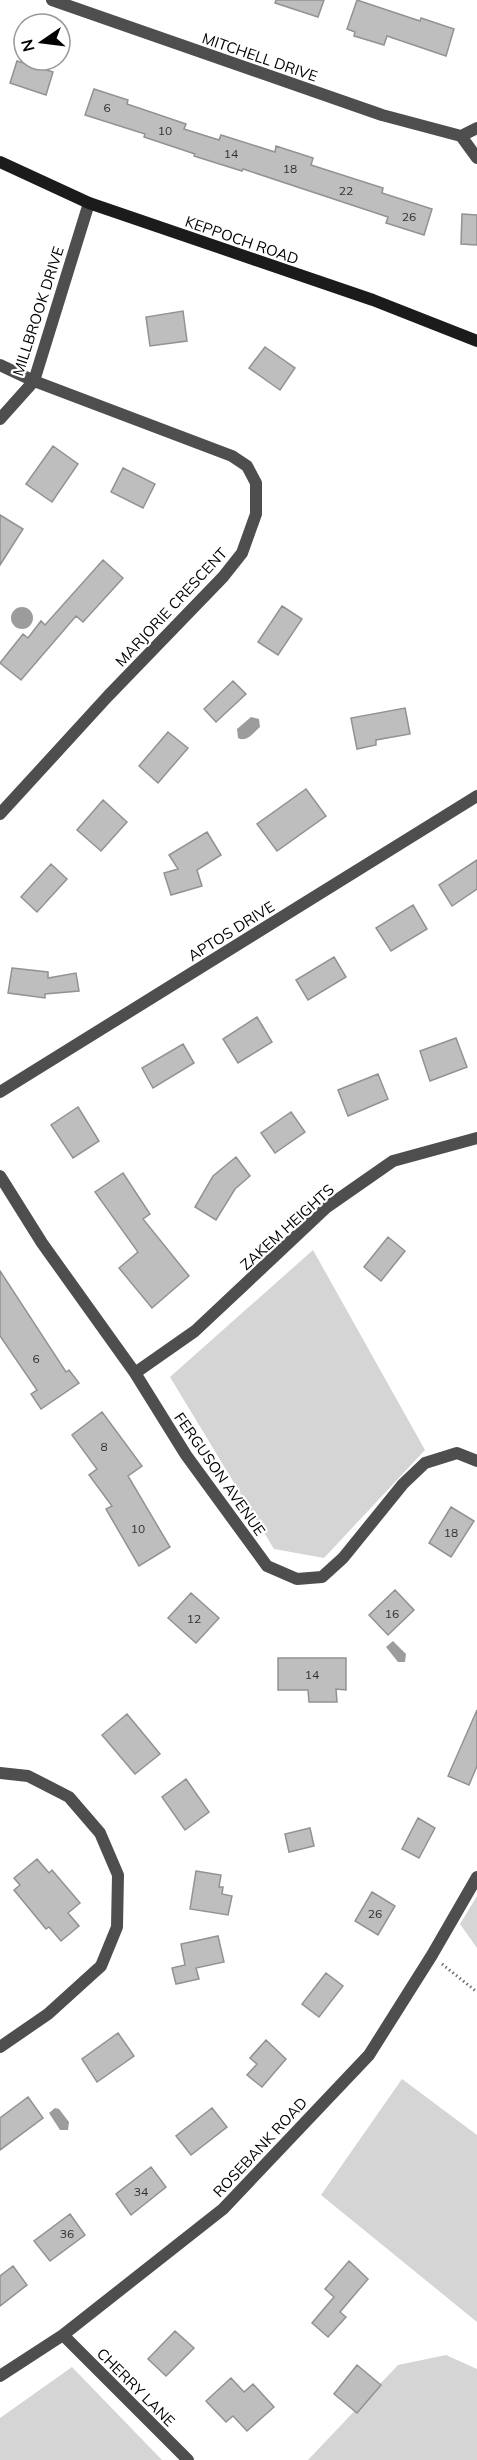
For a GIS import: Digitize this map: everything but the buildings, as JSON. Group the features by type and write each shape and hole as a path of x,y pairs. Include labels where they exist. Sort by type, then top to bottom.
{"street":[{"name":"MITCHELL DRIVE","path":"52,0 382,116 461,136"},
{"path":"477,128 461,136 477,158"},
{"name":"KEPPOCH ROAD","path":"0,162 89,203 373,300 477,341"},
{"name":"MILLBROOK DRIVE","path":"0,419 34,381 89,203"},
{"name":"MARJORIE CRESCENT","path":"0,365 34,381 232,456 247,466 256,483 256,514 242,553 223,577 108,696 0,814"},
{"name":"APTOS DRIVE","path":"0,1092 477,796"},
{"name":"ZAKEM HEIGHTS","path":"135,1373 195,1331 327,1207 393,1161 477,1138"},
{"name":"FERGUSON AVENUE","path":"0,1176 42,1243 135,1373 186,1455 267,1566 297,1579 322,1576 343,1558 403,1484 425,1463 457,1453 477,1461"},
{"path":"0,1773 28,1776 69,1797 100,1833 118,1875 117,1927 101,1966 48,2014 0,2047"},
{"name":"ROSEBANK ROAD","path":"0,2376 63,2335 223,2209 369,2055 432,1955 477,1877"},
{"name":"CHERRY LANE","path":"63,2335 188,2460"}],"path":[{"path":"432,1955 477,1992"}],"shaded area":[{"path":"18,607 26,607 33,614 33,622 26,629 18,629 11,622 11,614"},
{"path":"251,717 259,719 260,727 247,738 238,738 237,729"},
{"path":"313,1250 425,1450 324,1558 274,1549 170,1377"},
{"path":"393,1641 406,1654 405,1662 398,1662 386,1647"},
{"path":"477,1896 477,1948 460,1924"},
{"path":"402,2079 477,2135 477,2322 321,2195"},
{"path":"55,2108 59,2109 69,2122 68,2130 60,2130 49,2113"},
{"path":"446,2355 477,2369 477,2460 308,2460 398,2365"},
{"path":"72,2367 162,2460 0,2460 0,2418"}]}
